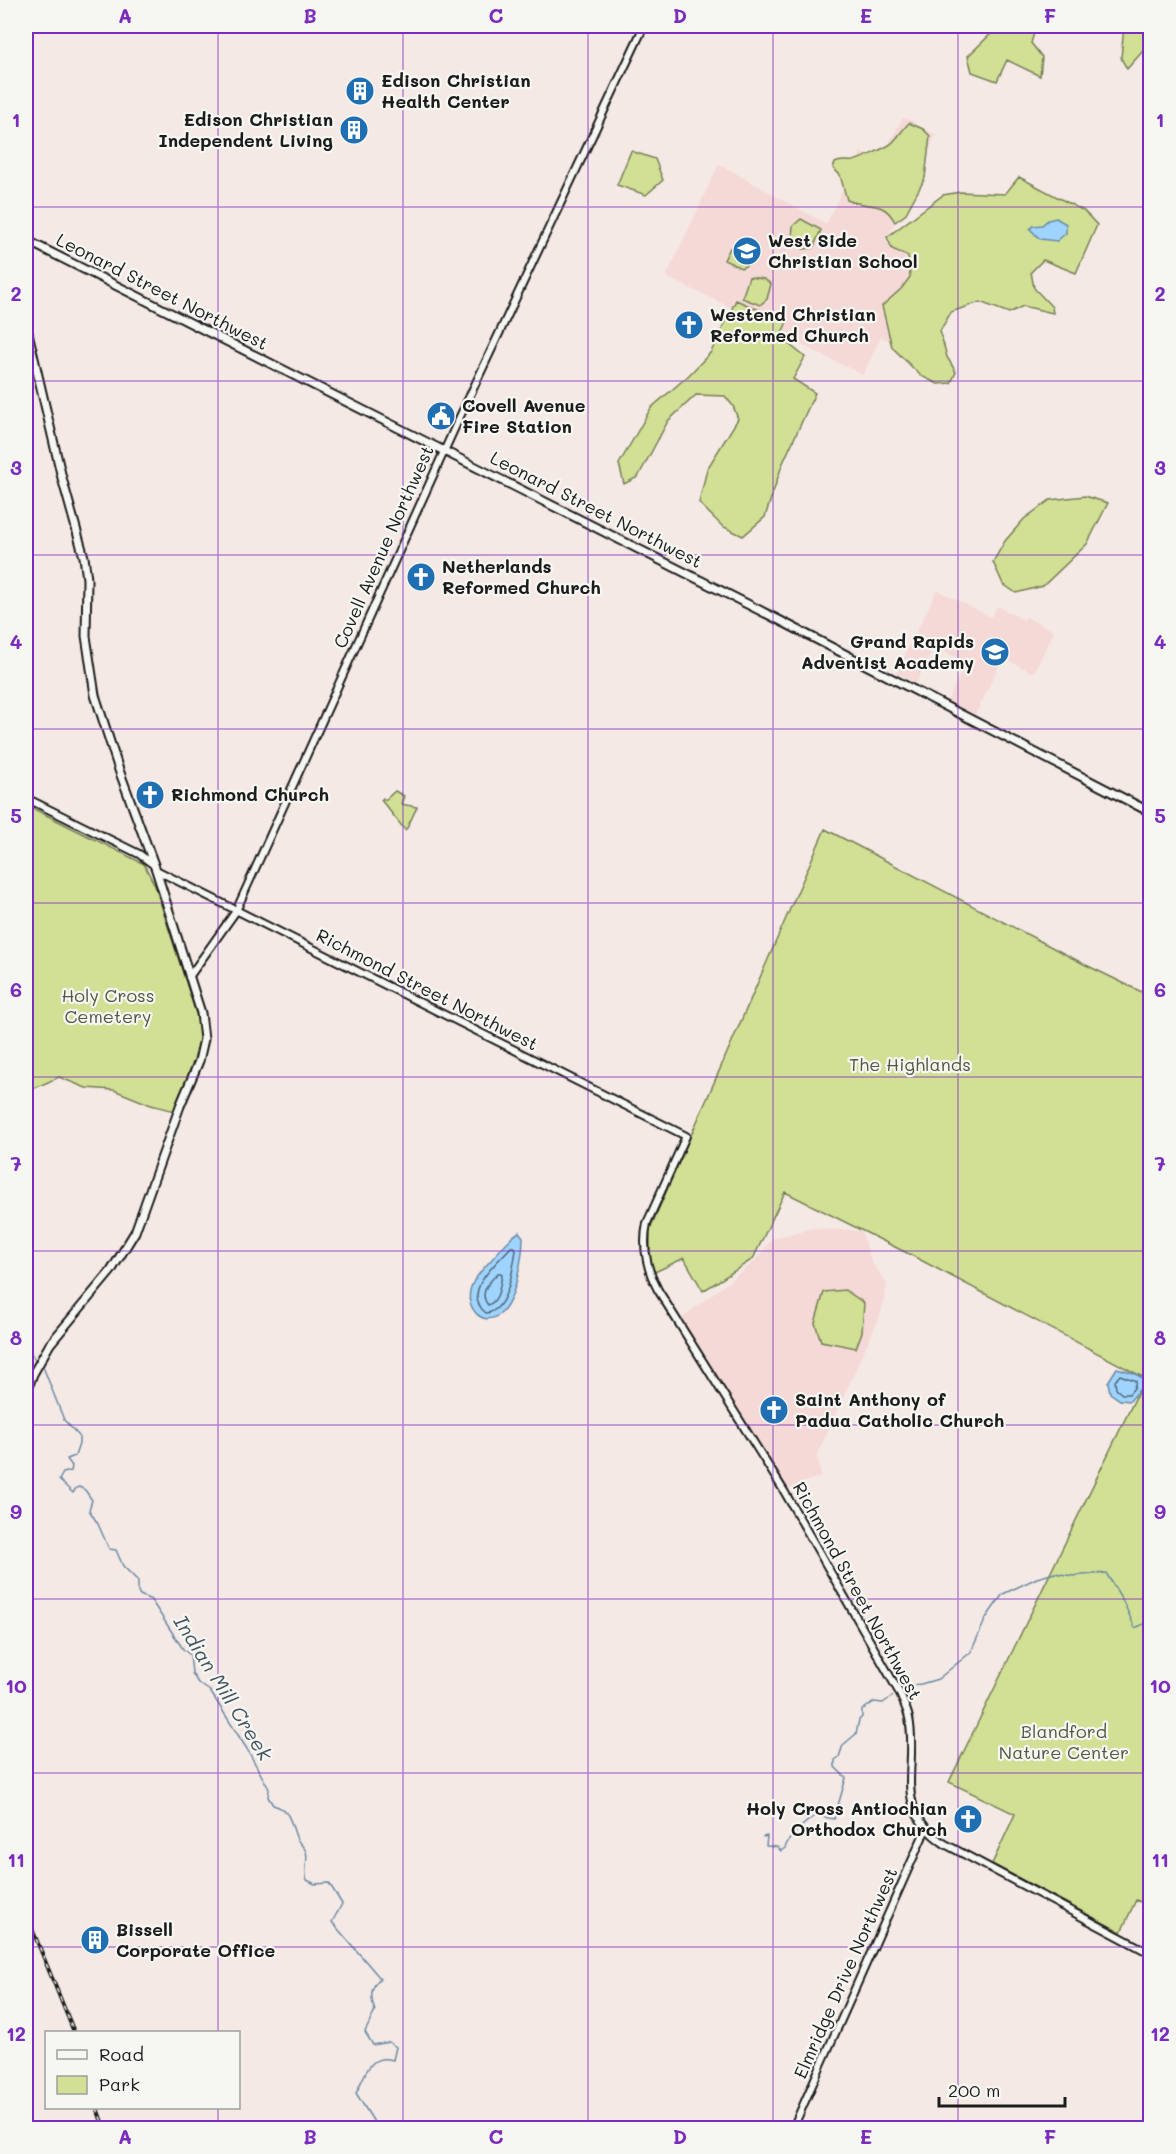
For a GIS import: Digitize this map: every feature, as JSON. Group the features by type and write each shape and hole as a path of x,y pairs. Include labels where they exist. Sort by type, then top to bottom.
{"main road":[{"name":"Leonard Street Northwest","path":"26,240 445,450 1150,812"},
{"path":"26,324 62,478 84,557 87,579 86,636 95,695 119,770 155,868 201,1012 204,1039 135,1232 111,1271 65,1324 41,1358 26,1393"}],"street":[{"name":"Covell Avenue Northwest","path":"189,977 236,911 445,450 644,26"},
{"name":"Richmond Street Northwest","path":"26,798 139,854 155,868 236,911 686,1136 647,1223 645,1233 647,1267 658,1290 784,1491 899,1692 906,1708 910,1728 910,1791 915,1809 926,1829"},
{"path":"926,1829 960,1851 1150,1953"},
{"name":"Elmridge Drive Northwest","path":"793,2128 926,1829"}],"shaded area":[{"path":"903,117 936,135 885,242 946,271 909,350 881,337 863,375 781,335 786,321 736,301 732,308 666,277 719,164 826,224 861,152 879,162"},
{"name":"Grand Rapids Adventist Academy","path":"937,590 991,617 997,606 1024,620 1026,617 1054,631 1034,673 1003,658 975,715 947,702 966,662 934,647 916,683 896,673"},
{"path":"811,1228 861,1231 872,1263 887,1284 881,1313 817,1455 821,1477 784,1491 678,1321 755,1261 772,1239"}],"green space":[{"path":"999,26 1036,26 1031,43 1042,57 1040,76 1007,60 997,81 972,72 968,56"},
{"path":"1124,26 1150,26 1150,43 1127,69 1121,58"},
{"path":"909,123 923,129 930,136 925,178 905,215 895,222 886,210 880,207 847,200 840,175 833,168 837,162 853,161 886,147"},
{"path":"631,151 655,159 663,180 646,195 617,185"},
{"path":"1019,177 1084,211 1097,225 1076,273 1043,260 1031,272 1034,288 1052,307 1053,313 1023,306 1009,313 980,302 951,312 940,331 947,357 956,372 951,383 938,384 921,376 892,347 882,306 901,289 910,277 908,256 892,249 887,237 943,195 960,192 1005,194"},
{"path":"801,219 821,230 813,248 803,249 792,240 793,226"},
{"path":"730,248 736,250 749,248 752,255 746,266 741,268 724,260"},
{"path":"749,277 764,279 771,284 767,299 760,305 742,298"},
{"path":"736,300 787,322 780,337 805,357 793,379 815,393 782,465 765,517 743,536 722,526 699,503 707,469 738,419 733,406 725,396 696,395 668,421 638,477 624,484 619,464 651,408 689,375 711,352"},
{"path":"1085,496 1108,503 1087,544 1043,586 1016,593 1003,584 993,562 1005,541 1024,519 1050,500"},
{"path":"395,791 404,796 401,804 417,807 405,830 381,800 383,798 385,800"},
{"name":"Holy Cross Cemetery","path":"26,805 144,864 155,886 199,1023 197,1057 175,1111 151,1105 114,1090 86,1088 59,1077 26,1092"},
{"name":"The Highlands","path":"825,829 1150,996 1150,1906 1136,1900 1121,1932 992,1864 1015,1814 949,1782 1145,1378 911,1255 785,1192 753,1259 703,1291 684,1258 655,1272 650,1264 650,1229"},
{"path":"845,1290 864,1303 862,1332 856,1348 821,1341 815,1323 824,1292"}],"water":[{"path":"1056,218 1066,224 1066,233 1057,241 1040,239 1030,229 1033,226 1042,225"},
{"path":"519,1232 523,1237 522,1256 510,1300 500,1314 493,1318 481,1317 476,1313 470,1301 471,1287 481,1271"},
{"path":"1117,1368 1142,1378 1143,1385 1130,1401 1120,1400 1110,1393 1108,1382"}],"waterway":[{"name":"Indian Mill Creek","path":"26,1331 30,1352 38,1361"},
{"name":"Indian Mill Creek","path":"42,1364 64,1420 79,1436 75,1456 67,1459 72,1466 71,1471 63,1473 59,1480 73,1493 79,1487 85,1490 92,1500 89,1510 109,1549 116,1550 123,1566 138,1581 140,1595 151,1600 183,1649 190,1655 192,1673 198,1683 210,1691 247,1749 269,1789 268,1797 273,1805 284,1810 290,1818 297,1839 306,1851 307,1880 315,1884 329,1883 342,1904 332,1922 380,1978 373,1989 372,2001 375,2011 365,2032 373,2045 389,2042 396,2047 393,2060 373,2062 356,2093 377,2127 371,2128"},
{"path":"902,1686 938,1679 971,1652 986,1618 1003,1594 1037,1578 1055,1573 1072,1576 1106,1573 1123,1601 1135,1628 1150,1621"},
{"path":"763,1837 767,1836 766,1846 777,1847 781,1851 795,1833 812,1818 822,1814 824,1817 834,1819 846,1778 835,1767 835,1760 839,1757 843,1745 856,1734 862,1710 874,1702 883,1703 893,1696"}],"railway":[{"path":"26,1914 74,2031"},
{"path":"97,2109 104,2128"}],"place":[{"name":"Edison Christian Health Center","path":"360,91"},
{"name":"Edison Christian Independent Living","path":"354,130"},
{"name":"West Side Christian School","path":"747,251"},
{"name":"Westend Christian Reformed Church","path":"689,325"},
{"name":"Covell Avenue Fire Station","path":"441,416"},
{"name":"Netherlands Reformed Church","path":"421,577"},
{"name":"Grand Rapids Adventist Academy","path":"995,652"},
{"name":"Richmond Church","path":"150,795"},
{"name":"Saint Anthony of Padua Catholic Church","path":"774,1410"},
{"name":"Holy Cross Antiochian Orthodox Church","path":"968,1819"},
{"name":"Bissell Corporate Office","path":"95,1940"}],"park label":[{"name":"Blandford Nature Center","path":"1064,1742"}]}
